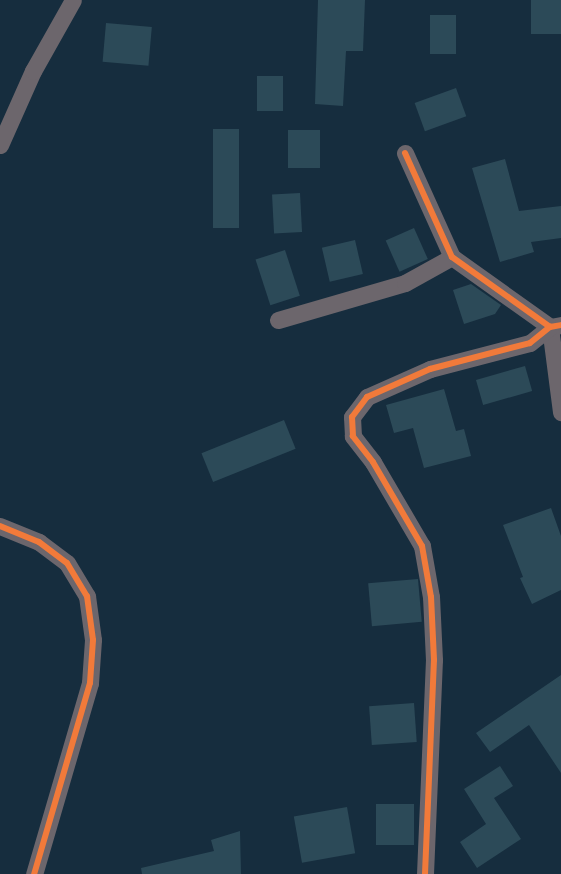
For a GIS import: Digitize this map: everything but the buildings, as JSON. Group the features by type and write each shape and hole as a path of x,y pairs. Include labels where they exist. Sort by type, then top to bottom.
{"street":[{"path":"0,145 33,70 73,0"},
{"path":"405,153 452,257 556,326"},
{"path":"278,320 405,283 452,257"},
{"path":"556,326 561,412"},
{"path":"425,874 434,660 428,583 422,546 373,462 353,436 352,416 367,397 430,369 530,343 556,326"},
{"path":"0,526 39,542 67,562 87,596 93,640 90,683 34,874"}],"cycle path":[{"path":"405,153 452,257 550,327 561,325"},
{"path":"425,874 434,660 431,597 422,546 373,462 353,436 352,417 367,397 430,369 530,343 550,327"},
{"path":"0,526 39,542 67,563 87,596 93,640 90,683 34,874"}]}
